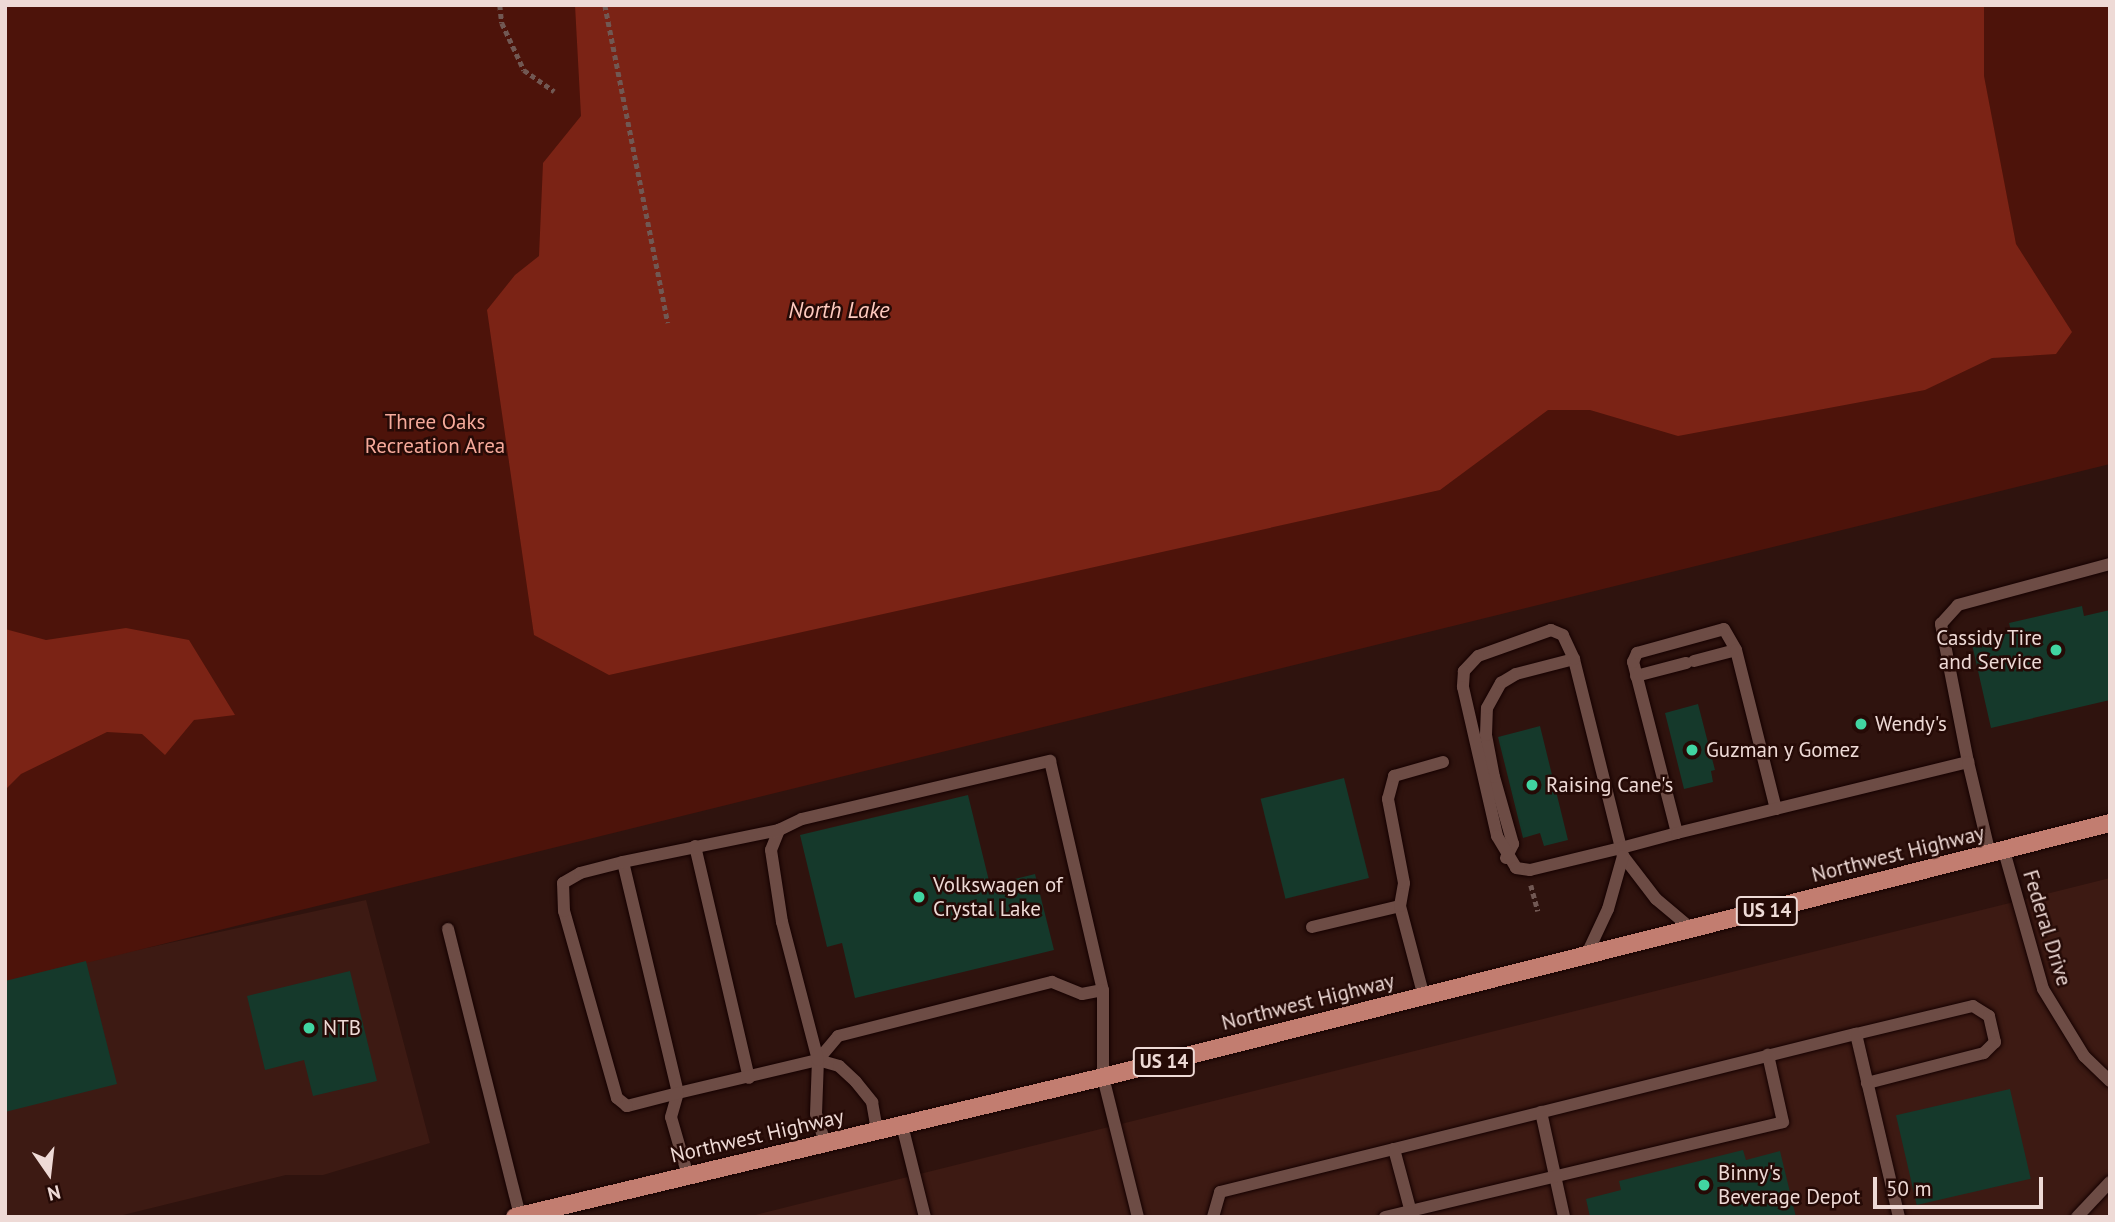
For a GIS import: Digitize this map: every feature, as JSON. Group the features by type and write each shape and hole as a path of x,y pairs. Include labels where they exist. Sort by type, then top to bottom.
{"main road":[{"name":"Northwest Highway","path":"517,1216 1104,1077 1585,958 2110,822"}],"lane":[{"name":"Federal Drive","path":"2110,564 1958,605 1941,624 1968,762 2043,989 2084,1056 2110,1081"},
{"path":"1676,833 1636,676 1637,653 1724,629 1736,649 1776,809"},
{"path":"1693,930 1656,899 1622,852 1574,659 1563,635 1551,630 1496,647 1478,656 1464,671 1471,727 1506,858 1516,867 1530,870 1622,852 1676,833 1968,762"},
{"path":"1636,676 1736,649"},
{"path":"1506,858 1513,844 1492,766 1487,708 1501,683 1516,674 1574,659"},
{"path":"877,1131 872,1102 856,1082 839,1066 818,1060 749,1079 627,1106 617,1098 564,911 563,883 580,873 623,862 779,830 802,818 1050,761 1103,989 1104,1077 1138,1217"},
{"path":"1424,997 1400,906 1404,883 1388,799 1389,786 1394,776 1443,762"},
{"path":"779,830 771,850 782,922 818,1060 816,1114 825,1143"},
{"path":"695,846 749,1079"},
{"path":"1585,958 1608,909 1622,852"},
{"path":"623,862 678,1093 671,1117 688,1176"},
{"path":"1312,927 1400,906"},
{"path":"448,929 517,1216"},
{"path":"818,1060 838,1036 1052,982 1082,995 1103,989"},
{"path":"1213,1217 1220,1192 1973,1006 1989,1016 1995,1042 1984,1053 1867,1083"},
{"path":"1856,1034 1899,1217"},
{"path":"1385,1217 1411,1214 1555,1176 1783,1122 1768,1055"},
{"path":"1541,1112 1564,1217"},
{"path":"902,1125 925,1217"},
{"path":"1394,1149 1411,1214"},
{"path":"2077,1217 2110,1182"}],"path":[{"path":"500,5 502,23 524,69 554,91"},
{"path":"605,5 668,323"},
{"path":"1530,870 1538,911"}],"shaded area":[{"path":"2110,878 2110,1217 747,1217 751,1216"},
{"path":"366,900 430,1143 323,1175 286,1175 115,1217 5,1217 5,979"}],"green space":[{"name":"Three Oaks Recreation Area","path":"5,5 2110,5 2110,464 5,983"}],"water":[{"name":"North Lake","path":"575,5 1984,5 1984,76 2016,244 2072,332 2056,354 1992,358 1925,390 1678,436 1590,410 1548,410 1440,490 609,675 534,635 487,310 515,275 539,256 543,163 581,116"},
{"path":"126,628 189,640 235,715 194,720 165,755 142,734 107,732 21,774 5,790 5,629 46,640"}],"building":[{"path":"2082,606 2084,616 2110,610 2110,700 1991,728 1971,640 2011,631 2009,623"},
{"name":"Guzman y Gomez","path":"1698,704 1715,770 1711,771 1713,782 1684,789 1665,713"},
{"name":"Raising Cane's","path":"1540,726 1568,840 1544,846 1540,833 1523,838 1498,737"},
{"path":"1344,778 1369,878 1285,899 1261,799"},
{"path":"968,795 990,885 1035,874 1054,950 855,998 842,943 827,947 800,835"},
{"path":"86,961 117,1084 5,1112 5,981"},
{"name":"NTB","path":"350,971 377,1081 313,1096 304,1060 265,1070 247,996"},
{"path":"2010,1089 2031,1179 1917,1205 1896,1115"},
{"name":"Binny's Beverage Depot","path":"1743,1150 1746,1160 1780,1151 1796,1217 1590,1217 1586,1199 1621,1190 1619,1181"}],"place":[{"name":"Cassidy Tire and Service","path":"2056,650"},
{"name":"Wendy's","path":"1861,724"},
{"name":"Guzman y Gomez","path":"1692,750"},
{"name":"Raising Cane's","path":"1532,785"},
{"name":"Volkswagen of Crystal Lake","path":"919,897"},
{"name":"NTB","path":"309,1028"},
{"name":"Binny's Beverage Depot","path":"1704,1185"}]}
